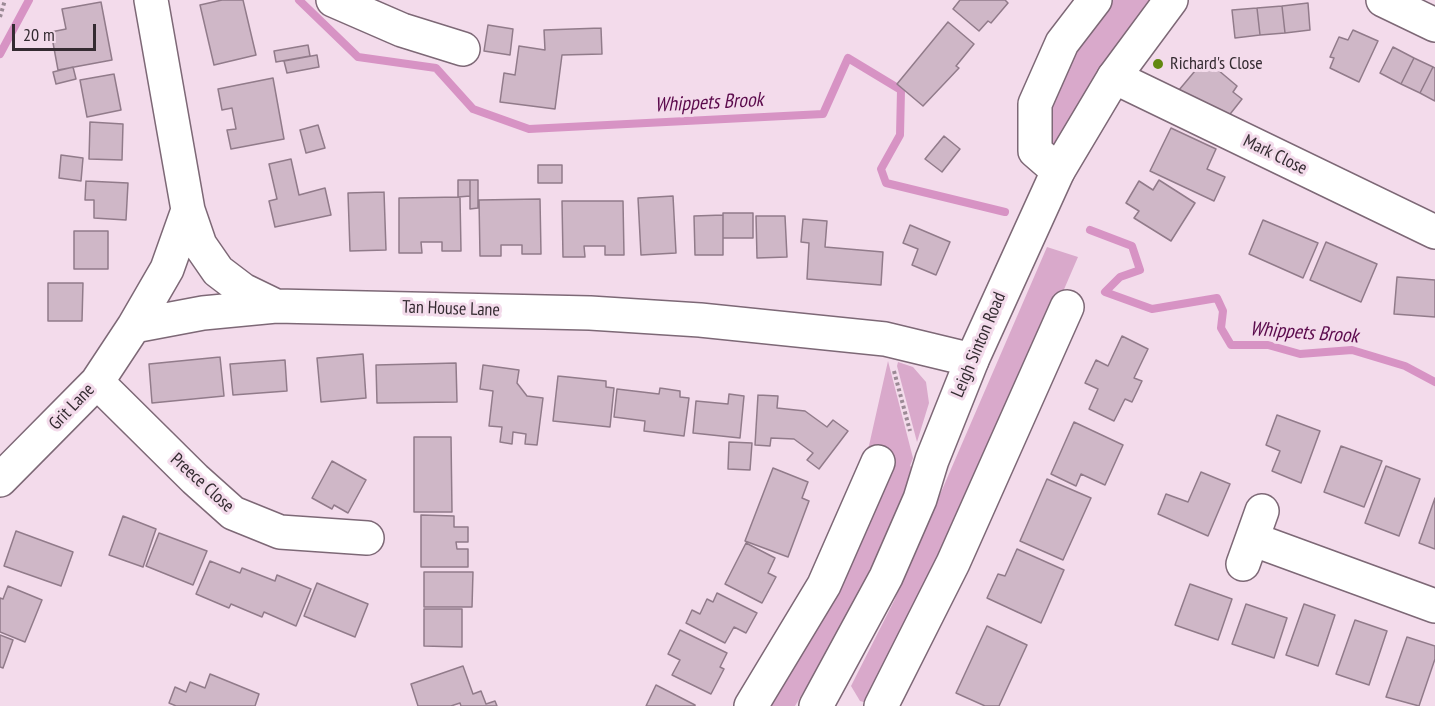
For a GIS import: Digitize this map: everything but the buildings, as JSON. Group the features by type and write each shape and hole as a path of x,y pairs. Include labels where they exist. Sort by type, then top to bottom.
{"street":[{"name":"Tan House Lane","path":"151,0 188,210 200,245 218,271 243,290 276,306 590,313 700,320 885,339 972,360"},
{"path":"333,0 402,30 463,49"},
{"path":"1058,171 1035,151 1035,104 1062,43 1095,0"},
{"name":"Leigh Sinton Road","path":"824,704 886,577 920,500 932,460 972,360 1058,171 1114,77 1171,0"},
{"path":"1383,0 1435,26"},
{"name":"Mark Close","path":"1114,77 1435,232"},
{"name":"Grit Lane","path":"0,480 97,382 134,326 167,269 188,210"},
{"path":"134,326 203,313 276,306"},
{"path":"881,706 953,563 1067,307"},
{"name":"Preece Close","path":"97,382 195,480 233,513 280,532 367,538"},
{"path":"751,706 824,585 878,462"},
{"path":"1252,538 1435,606"}],"path":[{"path":"0,17 5,0"},
{"path":"885,339 916,453 932,460"}],"shaded area":[{"path":"1108,0 1156,0 1051,148 1046,99"},
{"path":"1047,247 1078,257 1008,419 867,703 860,701 851,686 894,601"},
{"path":"888,361 913,458 910,466 916,469 885,546 842,628 795,706 761,706 868,450"},
{"path":"898,362 913,367 926,382 929,403 917,442 897,366"}],"waterway":[{"name":"Whippets Brook","path":"0,54 29,0"},
{"name":"Whippets Brook","path":"299,0 358,57 436,68 473,109 529,129 823,114 848,58 901,90 900,135 881,169 886,183 1005,212"},
{"name":"Whippets Brook","path":"1090,230 1132,246 1140,270 1120,277 1105,292 1152,309 1217,298 1223,311 1221,328 1231,345 1268,345 1300,354 1352,350 1405,366 1435,382"}],"place":[{"name":"Richard's Close","path":"1158,64"}]}
